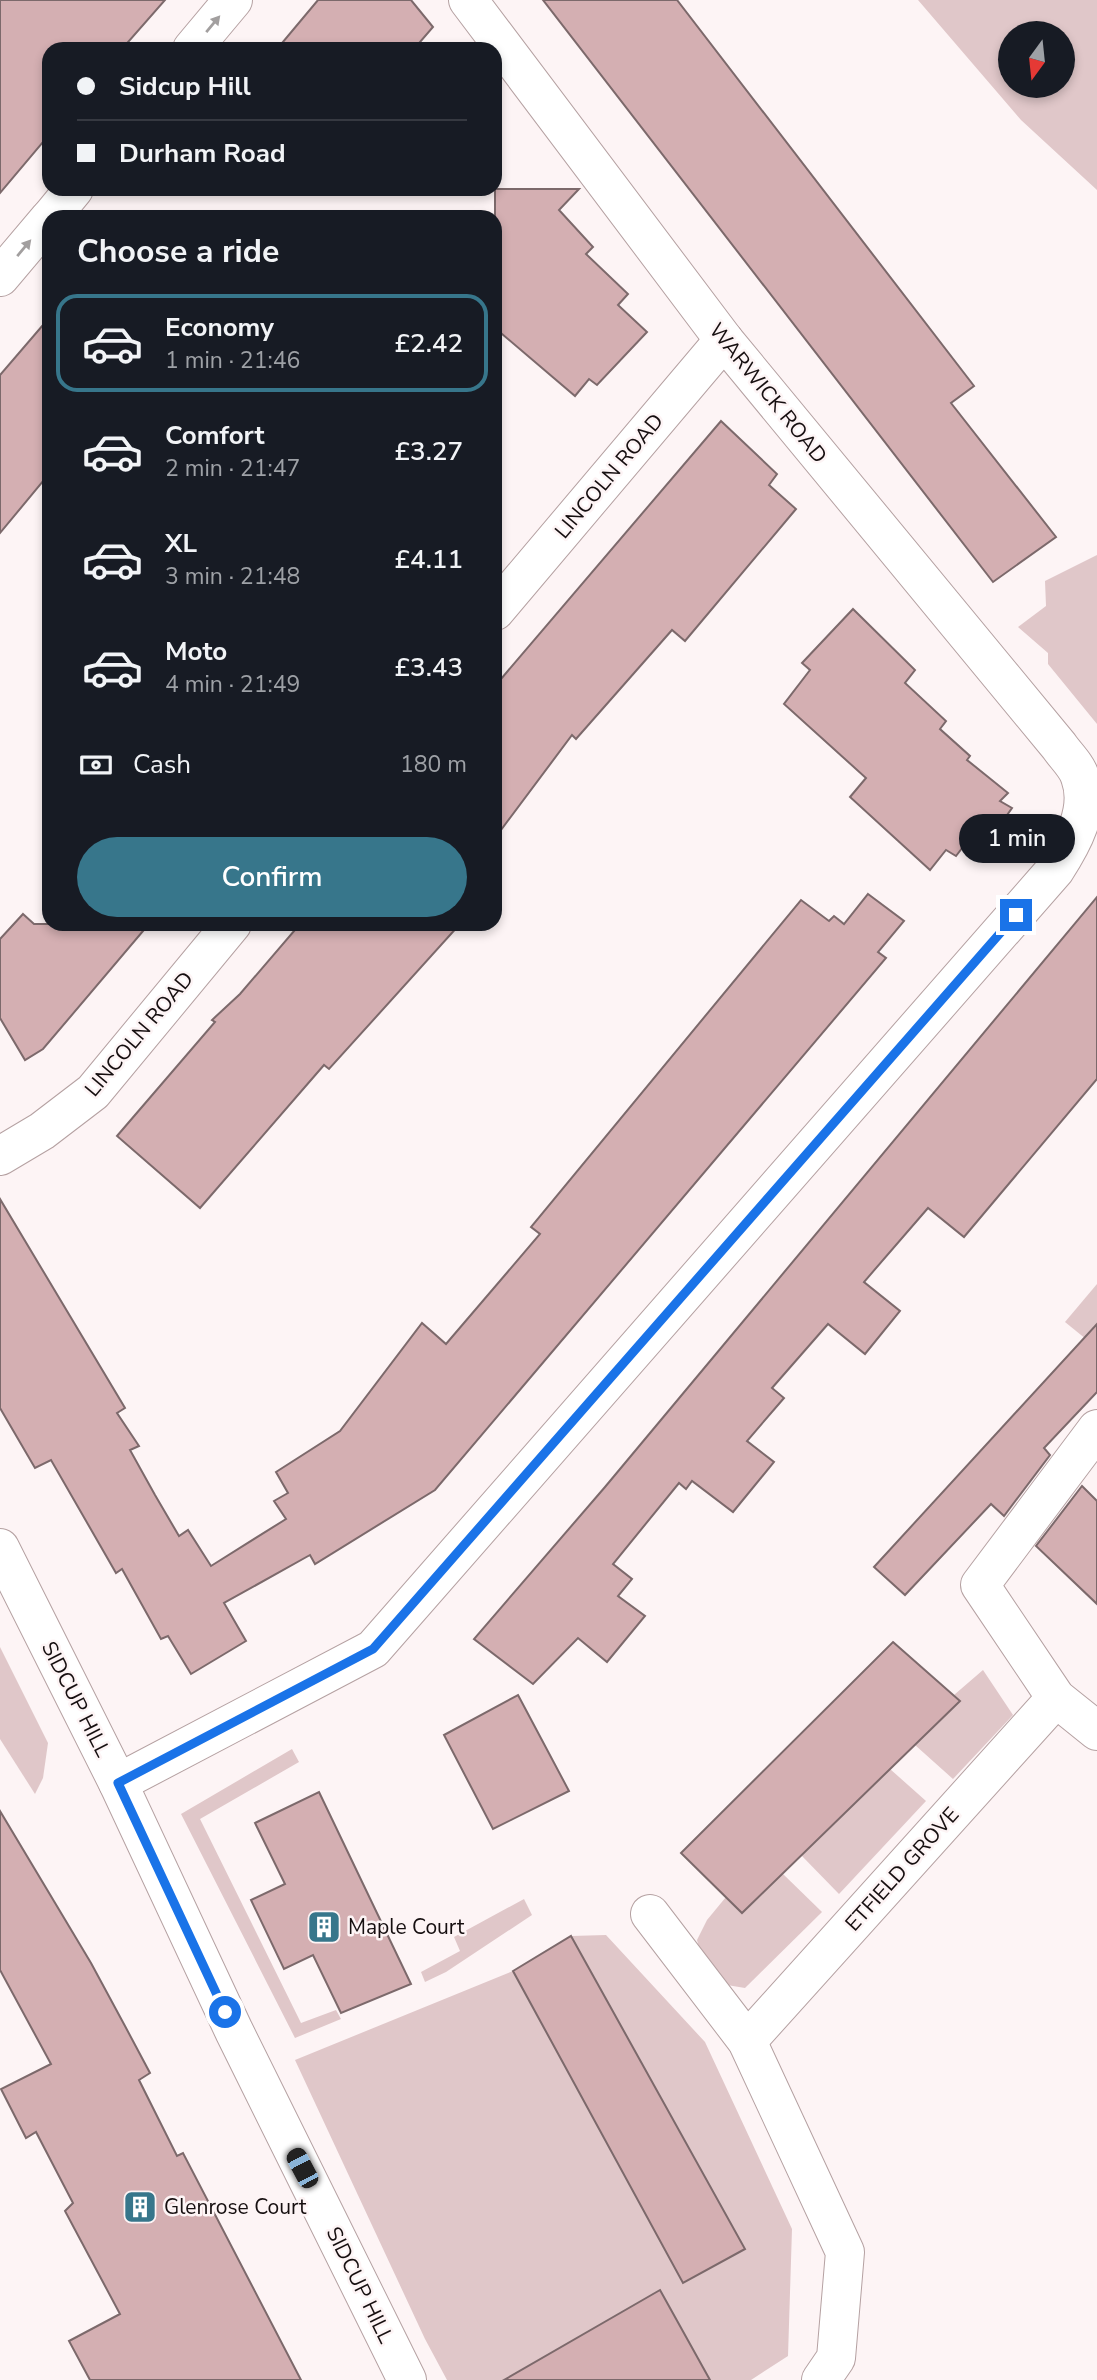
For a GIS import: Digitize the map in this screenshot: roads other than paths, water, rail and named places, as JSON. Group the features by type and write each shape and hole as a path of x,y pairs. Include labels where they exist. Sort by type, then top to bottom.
{"street":[{"path":"198,42 233,0"},
{"name":"WARWICK ROAD","path":"468,0 500,42"},
{"name":"WARWICK ROAD","path":"118,1783 373,1649 1055,870 1073,838 1081,816 1084,796 1080,775 1059,746 724,340 502,45"},
{"path":"57,210 68,196"},
{"path":"0,277 42,227"},
{"name":"LINCOLN ROAD","path":"502,603 724,340"},
{"name":"LINCOLN ROAD","path":"0,1156 42,1131 93,1092 226,931"},
{"path":"1097,1429 981,1585 1056,1698 1097,1731"},
{"name":"SIDCUP HILL","path":"0,1548 118,1783 234,2031 407,2380"},
{"name":"ETFIELD GROVE","path":"747,2041 1056,1698"},
{"path":"650,1914 747,2041 845,2252 836,2358 821,2380"}],"place":[{"name":"Maple Court","path":"324,1927"},
{"name":"Glenrose Court","path":"140,2207"}]}
